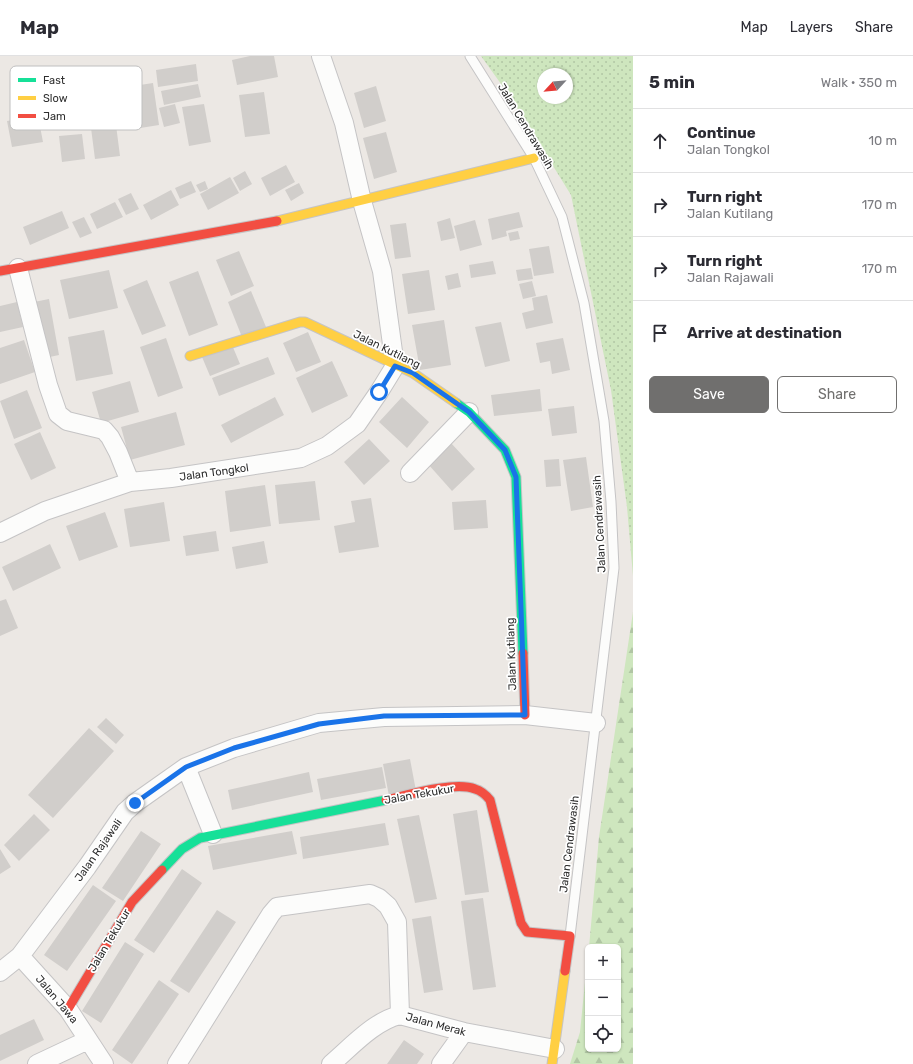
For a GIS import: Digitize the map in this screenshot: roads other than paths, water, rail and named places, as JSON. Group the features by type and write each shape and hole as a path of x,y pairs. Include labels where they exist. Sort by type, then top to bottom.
{"street":[{"path":"321,56 344,123 362,201 382,271 395,366"},
{"path":"0,271 264,224 534,158"},
{"path":"18,268 46,379 58,414 67,421 104,430 110,437 118,452 130,482"},
{"name":"Jalan Kutilang","path":"190,356 300,322 310,324 395,366 413,373 469,412 505,450 516,477 525,715"},
{"name":"Jalan Tongkol","path":"0,532 45,511 130,482 171,478 281,462 301,458 314,453 338,440 357,424 395,366"},
{"path":"410,473 469,412"},
{"name":"Jalan Rajawali","path":"0,972 20,956 87,867 125,812 186,767 234,748 319,724 384,716 525,715 596,723"},
{"path":"186,767 213,834"},
{"name":"Jalan Tekukur","path":"68,1009 120,919 132,902 182,849 200,838 213,834 451,787 467,787 482,790 490,800 516,908 521,923 527,932 570,936"},
{"path":"177,1064 271,914 277,907 370,894 379,898 388,906 397,922 400,1015"},
{"name":"Jalan Cendrawasih","path":"554,1057 570,936"},
{"name":"Jalan Jawa","path":"20,956 68,1009 104,1064"},
{"name":"Jalan Merak","path":"331,1064 376,1026 390,1017 400,1015 554,1057"},
{"path":"442,1064 464,1032"},
{"path":"37,1064 88,1040"}],"lane":[{"name":"Jalan Cendrawasih","path":"470,56 534,158 562,217 584,303 604,420 611,502 614,568 570,936"}]}
